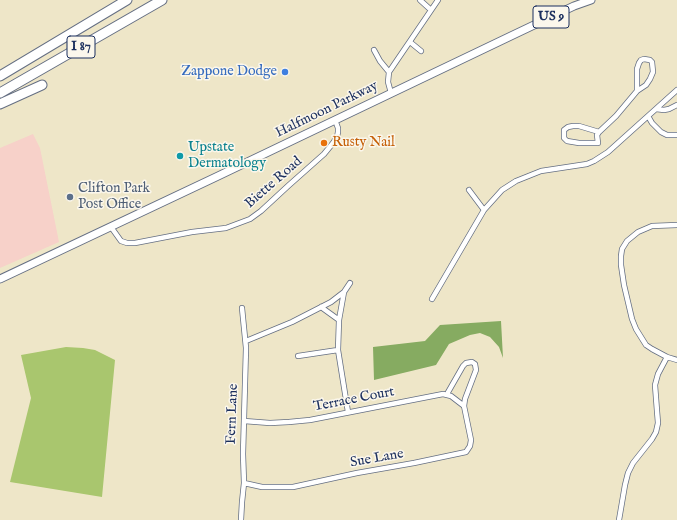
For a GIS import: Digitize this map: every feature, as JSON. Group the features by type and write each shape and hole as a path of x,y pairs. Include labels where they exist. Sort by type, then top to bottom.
{"highway":[{"name":"I 87","path":"0,76 127,0"},
{"name":"I 87","path":"0,94 162,0"},
{"path":"0,104 42,85"}],"main road":[{"name":"Halfmoon Parkway","path":"0,279 574,6 591,0"}],"street":[{"path":"420,0 431,10"},
{"path":"391,93 388,82 389,72 438,0"},
{"path":"410,42 421,51"},
{"path":"374,50 380,61 389,72"},
{"path":"599,132 579,126 573,126 564,130 563,134 566,141 598,143 597,136 599,132 616,116 637,91 646,85 650,79 653,72 652,62 650,60 644,59 639,63 637,69 637,91"},
{"path":"432,299 484,210 502,190 522,178 541,171 587,164 594,161 608,152 677,90"},
{"path":"656,109 664,110 677,105"},
{"path":"648,116 652,123 661,132 677,135"},
{"name":"Biette Road","path":"110,227 121,241 135,243 192,232 226,228 250,219 261,212 324,154 337,137 338,128 335,120"},
{"path":"469,190 484,210"},
{"path":"677,226 652,226 638,232 627,241 622,249 621,256 624,285 632,319 636,329 646,345 667,357 677,360"},
{"path":"246,341 292,322 331,302 344,292 350,283"},
{"path":"344,292 339,320 338,350 348,412"},
{"path":"322,307 339,320"},
{"name":"Fern Lane","path":"240,520 244,483 243,454 246,348 242,308"},
{"path":"298,356 338,350"},
{"path":"619,520 628,473 633,463 656,432 658,411 655,385 658,374 667,357"},
{"path":"472,362 475,364 476,370 465,399 464,406 447,394 462,366 466,363 472,362"},
{"name":"Terrace Court","path":"244,421 270,423 310,420 437,394 447,394"},
{"name":"Sue Lane","path":"244,483 262,487 293,487 466,452 470,446 471,440 464,406"}],"shaded area":[{"path":"33,134 40,148 59,242 0,268 0,148"}],"green space":[{"path":"501,321 503,358 499,347 490,337 480,333 470,335 449,344 436,365 374,380 373,347 425,341 440,325"},
{"path":"66,347 95,350 115,360 102,497 10,482 31,398 21,355"}],"place":[{"name":"Zappone Dodge","path":"285,72"},
{"name":"Rusty Nail","path":"324,143"},
{"name":"Upstate Dermatology","path":"180,156"},
{"name":"Clifton Park Post Office","path":"70,197"}]}
